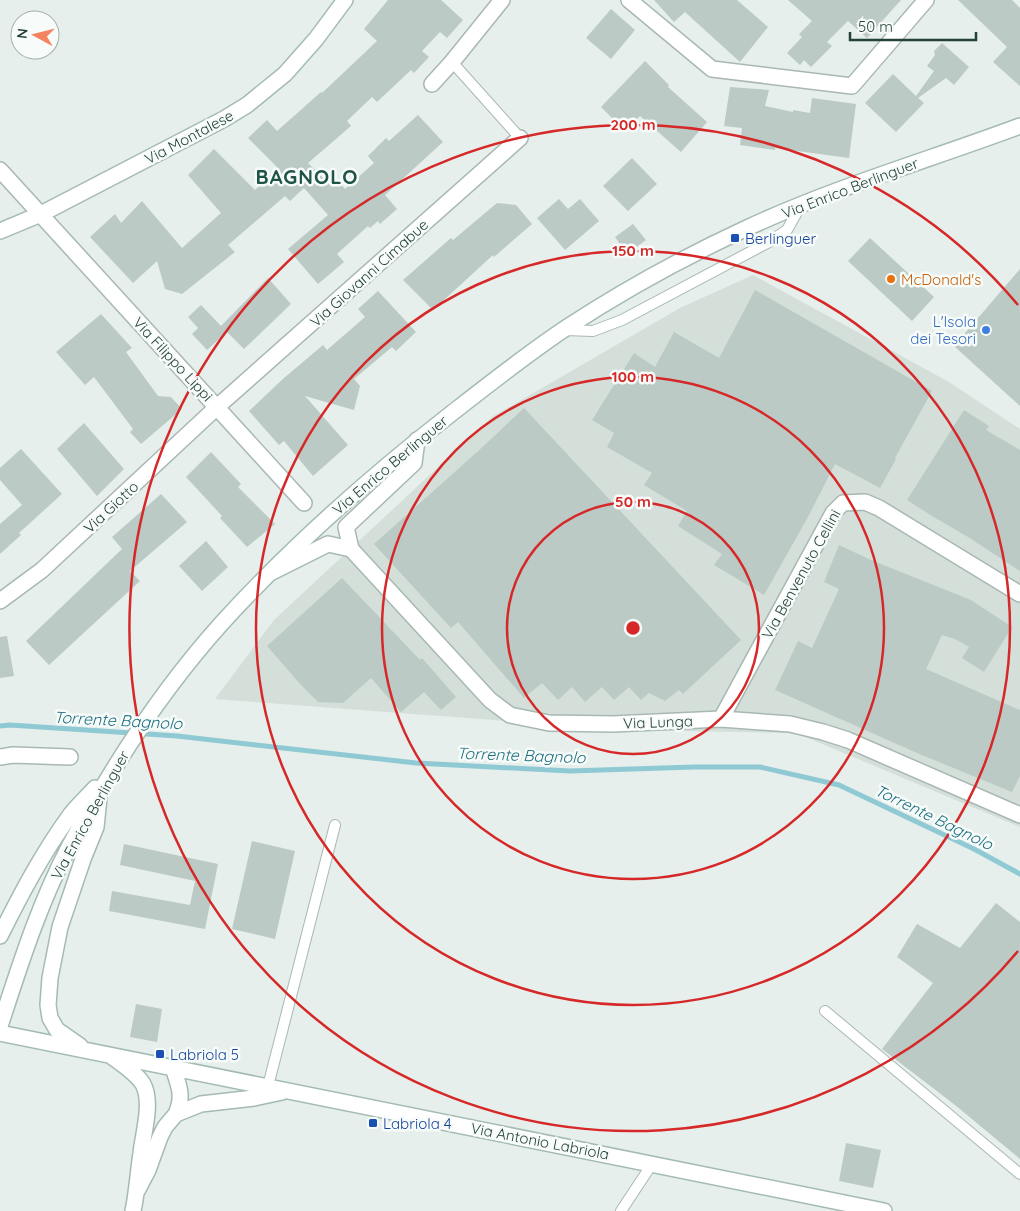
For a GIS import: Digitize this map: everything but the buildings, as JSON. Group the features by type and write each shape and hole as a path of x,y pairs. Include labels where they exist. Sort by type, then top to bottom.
{"street":[{"name":"Via Montalese","path":"0,231 41,214 224,119 247,105 285,74 316,39 345,0"},
{"path":"432,84 502,0"},
{"path":"629,0 712,69 852,86 926,0"},
{"path":"996,135 1020,126"},
{"path":"996,135 1020,132"},
{"name":"Via Enrico Berlinguer","path":"0,1026 43,900 68,848 118,763 156,706 220,625 268,574 344,502 417,440 508,369 614,298 682,260 821,196 996,135"},
{"name":"Via Giovanni Cimabue","path":"217,407 520,138"},
{"name":"Via Filippo Lippi","path":"0,170 304,503"},
{"name":"Via Giotto","path":"0,601 42,570 217,407"},
{"path":"268,574 328,544 351,548 346,527 414,463 417,440"},
{"name":"Via Benvenuto Cellini","path":"721,719 833,513 843,503 865,502 879,508 1020,594"},
{"name":"Via Lunga","path":"351,548 490,700 510,715 558,723 613,724 721,719 790,724 848,740 1020,815"},
{"path":"0,758 13,755 70,757"},
{"path":"0,936 24,888 60,830 72,813 118,763"},
{"path":"86,1050 58,1030 50,1018 48,1005 50,978 60,927 96,827 100,792"},
{"path":"0,1033 86,1050"},
{"name":"Via Antonio Labriola","path":"86,1050 884,1211"},
{"path":"108,1054 134,1074 146,1092 147,1117 133,1211"},
{"path":"137,1191 148,1170 160,1137 180,1106 181,1098 174,1068"},
{"path":"176,1114 201,1104 254,1098 289,1091"}],"lane":[{"path":"452,62 520,138"},
{"path":"564,330 593,331 622,320 787,230 801,205"},
{"path":"268,1086 335,825"},
{"path":"825,1011 1020,1174"},
{"path":"621,1211 652,1164"}],"shaded area":[{"path":"753,275 949,382 1020,429 1020,827 796,733 627,730 215,699 274,620 492,417 680,308"}],"waterway":[{"name":"Torrente Bagnolo","path":"0,726 10,725 177,736 416,763 570,771 760,767 839,785 974,849 1020,874"}],"place":[{"name":"Berlinguer","path":"735,238"},
{"name":"McDonald's","path":"891,279"},
{"name":"L'Isola dei Tesori","path":"986,330"},
{"name":"Labriola 5","path":"160,1054"},
{"name":"Labriola 4","path":"373,1123"}],"district":[{"name":"BAGNOLO","path":"307,176"}]}
